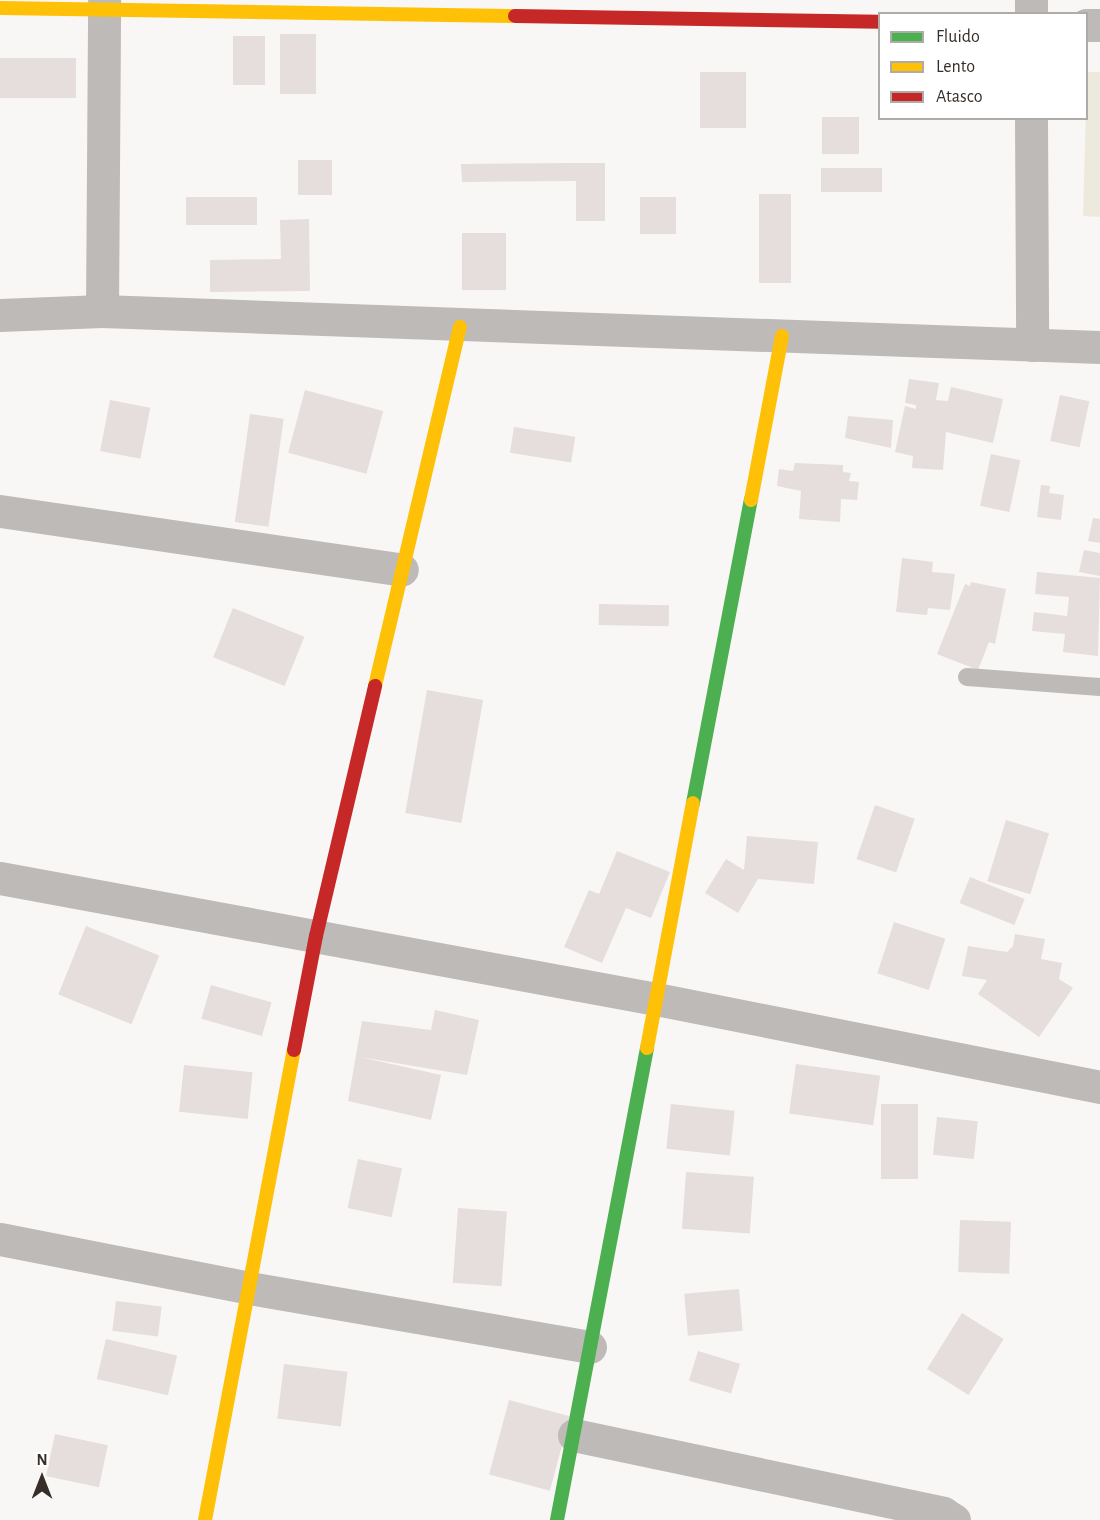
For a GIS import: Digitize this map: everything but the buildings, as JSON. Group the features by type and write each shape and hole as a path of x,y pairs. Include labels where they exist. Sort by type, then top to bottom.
{"street":[{"path":"0,8 104,3 878,22"},
{"path":"102,311 104,3"},
{"path":"1031,120 1032,345"},
{"path":"0,315 102,311 460,327 1100,347"},
{"path":"205,1520 316,936 460,327"},
{"path":"557,1520 782,336"},
{"path":"0,511 402,570"},
{"path":"0,878 656,999 1100,1087"},
{"path":"0,1239 249,1288 590,1347"},
{"path":"574,1435 943,1513 954,1520"}],"lane":[{"path":"967,677 1100,687"}],"shaded area":[{"path":"1088,72 1100,72 1100,217 1083,216"}],"traffic: fast":[{"path":"693,803 751,500"},
{"path":"557,1520 647,1048"}],"traffic: slow":[{"path":"0,8 515,16"},
{"path":"375,686 460,327"},
{"path":"751,500 782,336"},
{"path":"647,1048 693,803"},
{"path":"205,1520 294,1050"}],"traffic: jam":[{"path":"515,16 878,22"},
{"path":"294,1050 316,936 375,686"}]}
